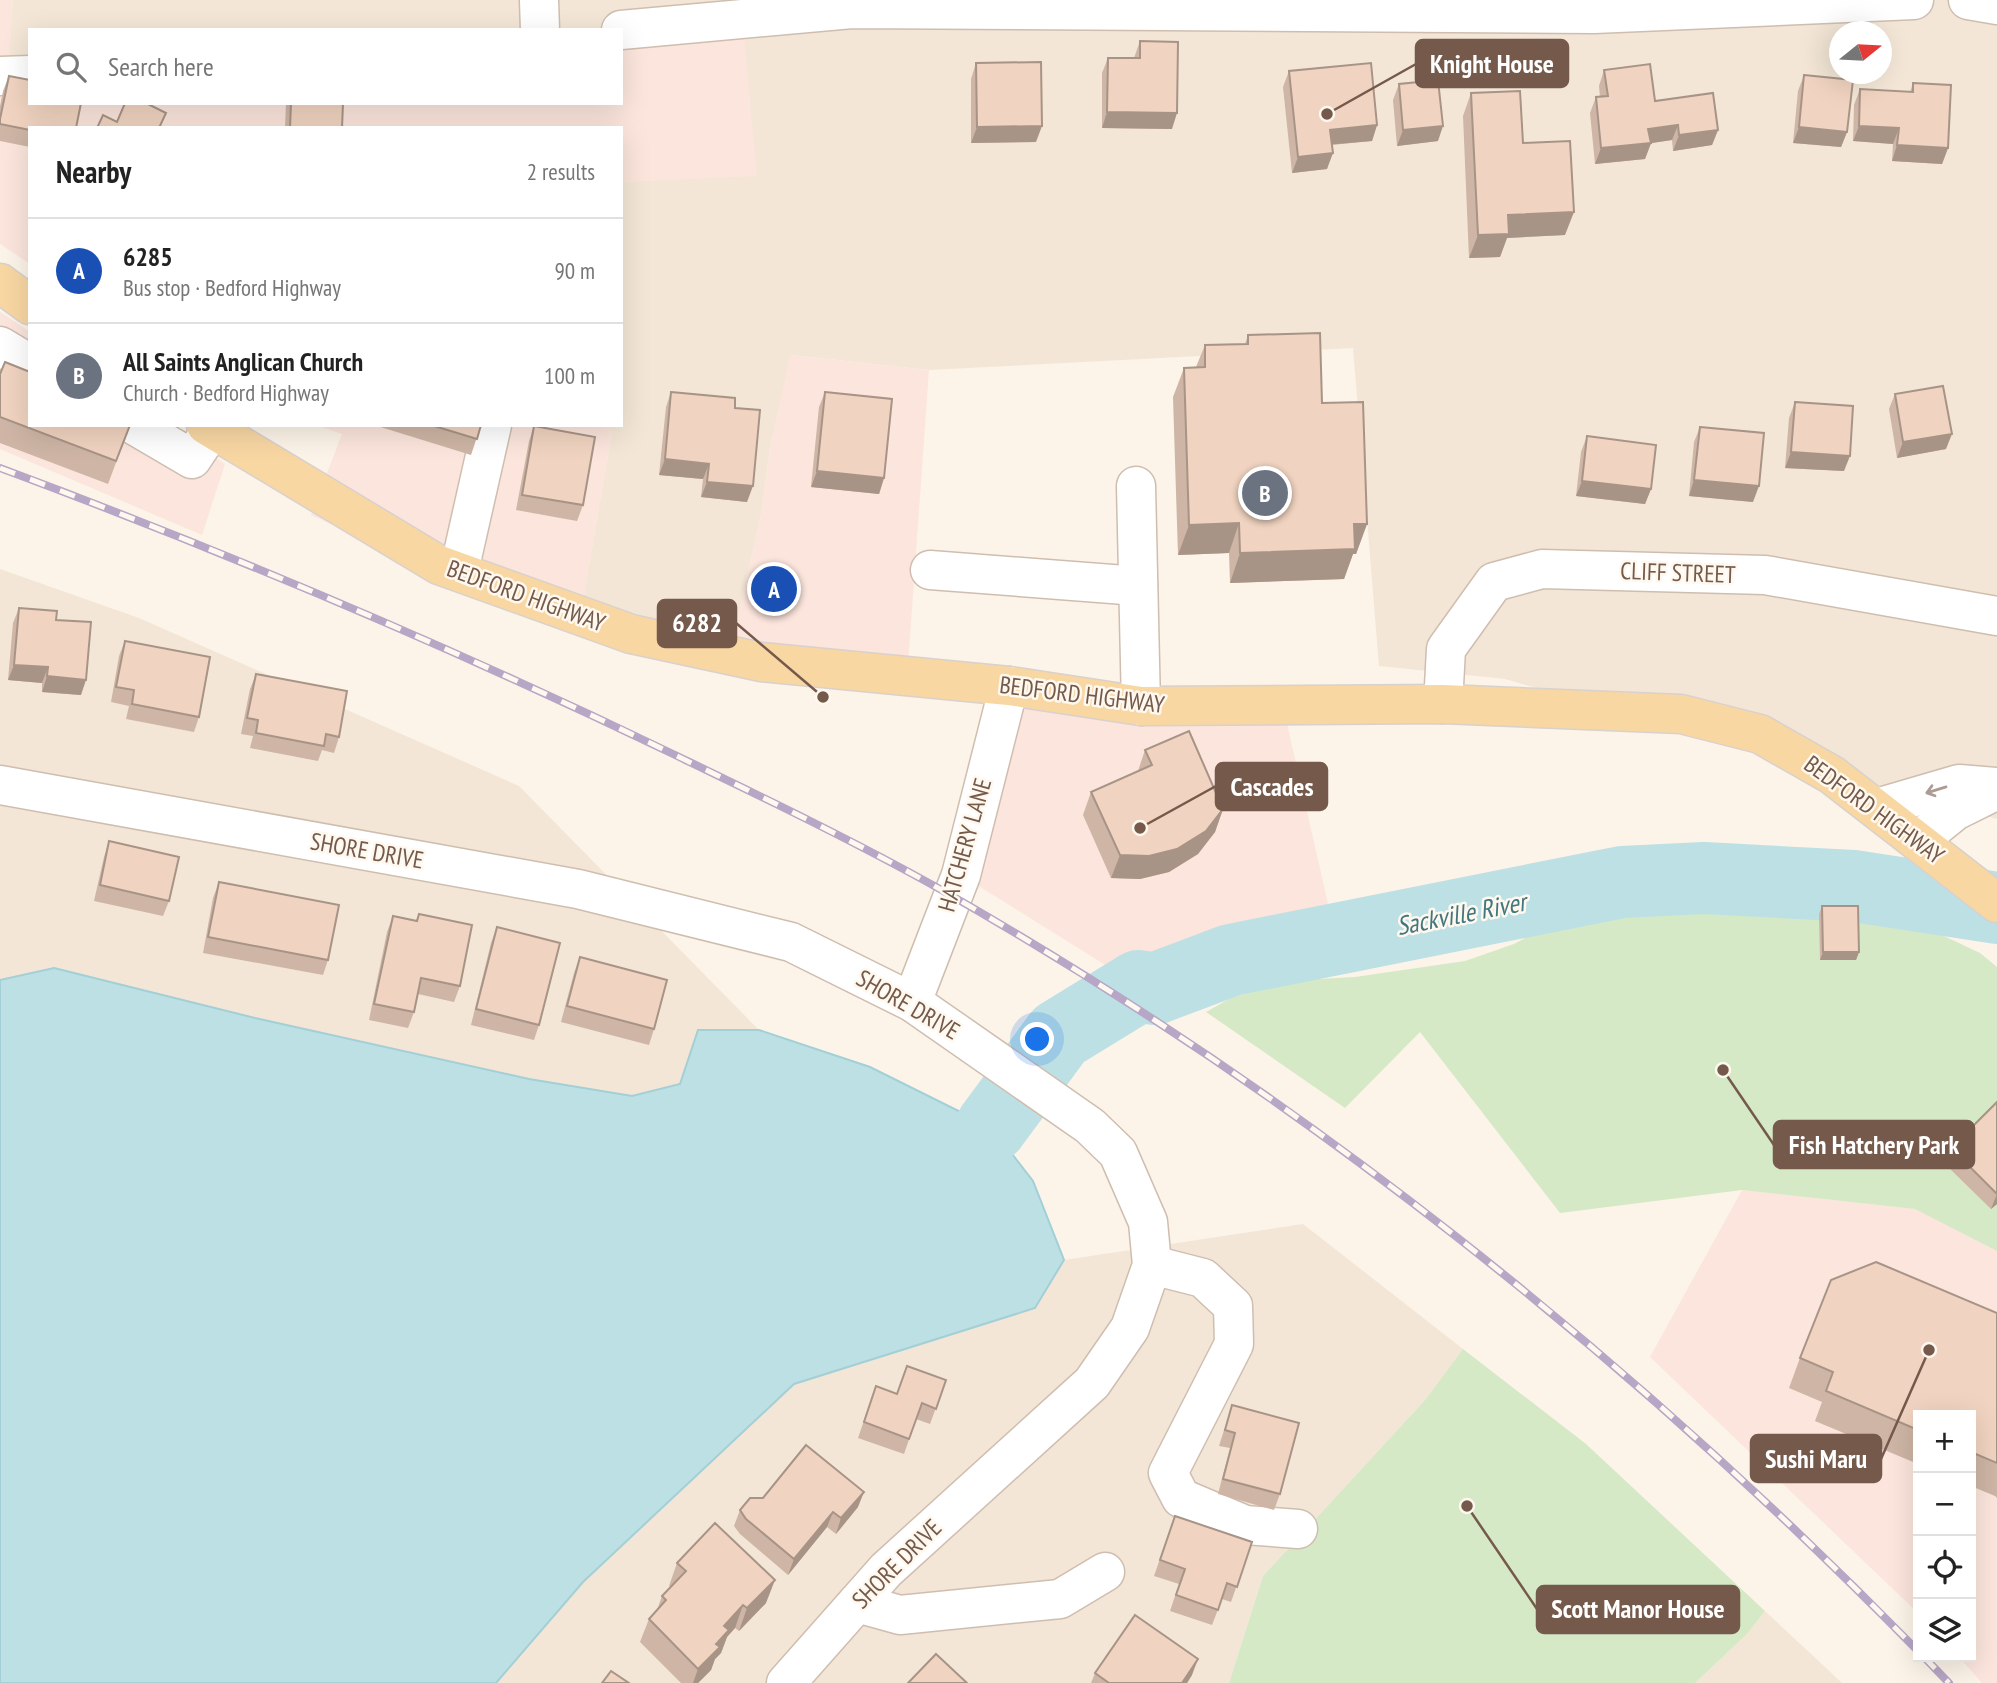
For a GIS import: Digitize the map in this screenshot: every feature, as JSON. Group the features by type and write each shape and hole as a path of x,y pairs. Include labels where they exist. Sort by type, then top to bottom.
{"main road":[{"path":"0,283 28,304"},
{"name":"BEDFORD HIGHWAY","path":"209,427 439,565 631,634 761,662 1009,686 1141,706 1443,704 1681,714 1760,734 1832,775 1997,903"}],"street":[{"path":"539,0 540,28"},
{"path":"623,30 852,9 1204,6 1594,14 1914,0"},
{"path":"1968,0 1997,5"},
{"path":"0,76 28,75"},
{"path":"0,346 28,363"},
{"path":"137,427 192,459 209,427"},
{"path":"459,571 492,427"},
{"path":"1136,486 1141,706"},
{"name":"CLIFF STREET","path":"1443,704 1446,649 1494,582 1542,569 1765,575 1997,616"},
{"path":"930,570 1138,586"},
{"name":"HATCHERY LANE","path":"912,1002 961,875 1009,686"},
{"path":"1877,808 1959,784 1997,789"},
{"name":"SHORE DRIVE","path":"0,785 578,889 791,942 912,1002 1090,1126 1118,1153 1132,1179 1148,1222 1152,1265 1130,1328 1092,1383 886,1570 786,1683"},
{"path":"1919,840 1955,811 1997,789"},
{"path":"1152,1265 1203,1278 1233,1306 1234,1344 1168,1473 1181,1498 1245,1525 1298,1529"},
{"path":"857,1603 900,1615 1060,1599 1105,1572"}],"shaded area":[{"path":"0,0 13,0 6,114 68,105 623,105 623,43 744,34 757,176 623,182 623,126 28,126 28,263 0,244"},
{"path":"13,0 1997,0 1997,819 1505,679 1379,666 1353,348 929,370 791,355 770,448 761,515 728,661 577,636 613,427 623,427 623,182 757,175 623,32 623,28 28,28 28,105 68,105 5,114"},
{"path":"0,312 28,331 28,427 171,427 225,464 202,535 0,449"},
{"path":"790,355 929,370 907,679 728,661 761,515 770,448"},
{"path":"322,427 613,427 577,636 311,515 342,434"},
{"path":"0,569 139,618 519,786 759,1030 698,1030 680,1084 632,1096 529,1079 255,1018 54,968 0,980"},
{"path":"1009,686 1283,706 1336,939 1231,960 1154,989 1139,986 961,875"},
{"path":"1742,1190 1916,1209 1997,1251 1997,1683 1982,1683 1963,1662 1976,1662 1976,1410 1913,1410 1913,1608 1650,1357"},
{"path":"1303,1224 1463,1349 1425,1400 1263,1576 1229,1683 496,1683 583,1582 794,1384 1035,1308 1064,1260"},
{"path":"1765,1611 1842,1683 1695,1683 1747,1634"}],"green space":[{"path":"1718,875 1724,887 1737,890 1876,904 1980,953 1997,967 1997,1251 1915,1209 1742,1190 1560,1213 1420,1032 1345,1108 1206,1012 1231,998 1281,981 1355,977 1465,961 1514,944 1576,910 1617,894 1668,879 1699,883"},
{"path":"1463,1349 1586,1444 1765,1611 1747,1634 1695,1683 1229,1683 1263,1576 1425,1400"}],"water":[{"path":"54,968 255,1018 529,1079 632,1096 680,1084 698,1030 759,1030 870,1067 991,1127 1033,1181 1064,1260 1035,1308 794,1384 583,1582 496,1683 0,1683 0,980"}],"building":[{"path":"1140,41 1178,42 1177,113 1107,112 1108,58 1140,58"},
{"path":"1041,62 1042,126 977,127 976,63"},
{"path":"1371,63 1377,125 1330,130 1333,153 1298,157 1289,71"},
{"path":"1650,64 1655,101 1713,93 1718,130 1679,135 1678,125 1648,129 1651,143 1601,148 1596,97 1608,96 1604,70"},
{"path":"1804,75 1829,78 1829,84 1853,84 1847,132 1799,127"},
{"path":"9,76 28,80 28,105 81,105 76,126 28,126 28,130 0,124"},
{"path":"1438,80 1443,126 1403,130 1399,84"},
{"path":"1913,83 1951,85 1948,148 1897,145 1899,128 1859,126 1860,89 1913,92"},
{"path":"1520,91 1523,143 1570,141 1574,212 1508,215 1509,234 1478,235 1471,93"},
{"path":"124,105 150,105 166,113 160,126 98,126 103,115 117,122"},
{"path":"291,105 343,105 342,126 290,126"},
{"path":"1320,333 1322,403 1363,402 1367,524 1354,524 1355,549 1240,553 1239,523 1189,525 1184,368 1205,367 1205,345 1248,344 1248,335"},
{"path":"5,362 28,371 28,427 129,427 116,461 0,417 0,374"},
{"path":"1943,386 1952,434 1903,442 1895,394"},
{"path":"671,392 735,398 735,408 760,410 753,486 707,482 709,464 665,459"},
{"path":"825,392 892,399 884,478 817,471"},
{"path":"1795,402 1853,406 1850,456 1791,452"},
{"path":"438,427 480,427 477,439"},
{"path":"534,427 595,437 583,505 522,495"},
{"path":"1700,427 1764,433 1759,486 1694,480"},
{"path":"1587,436 1656,445 1651,489 1582,481"},
{"path":"19,608 57,611 56,620 91,622 86,680 47,676 48,667 14,665"},
{"path":"125,641 210,657 199,717 132,704 134,690 116,687"},
{"path":"256,674 347,691 339,737 326,734 324,746 256,733 258,720 247,718"},
{"path":"1189,731 1223,809 1206,831 1177,849 1149,856 1120,855 1091,792 1152,765 1145,750"},
{"path":"109,841 179,857 169,901 100,885"},
{"path":"219,882 339,905 328,960 208,937"},
{"path":"1822,906 1858,906 1859,952 1823,952"},
{"path":"419,914 472,925 460,986 421,978 414,1012 374,1004 393,916 417,921"},
{"path":"497,927 560,943 539,1025 476,1009"},
{"path":"580,957 667,980 654,1029 567,1006"},
{"path":"1997,1102 1997,1194 1951,1148"},
{"path":"1876,1262 1997,1313 1997,1463 1976,1454 1976,1410 1913,1410 1913,1428 1826,1391 1833,1372 1800,1358 1831,1280"},
{"path":"907,1366 946,1380 936,1409 922,1403 909,1439 864,1422 876,1386 897,1394"},
{"path":"1232,1405 1299,1423 1280,1494 1223,1479 1235,1433 1225,1430"},
{"path":"806,1445 864,1492 841,1518 833,1512 794,1559 746,1519 740,1510 750,1498 763,1498"},
{"path":"1175,1516 1252,1542 1237,1587 1227,1583 1218,1610 1176,1595 1185,1569 1160,1560"},
{"path":"715,1523 775,1580 747,1608 743,1605 724,1626 729,1630 716,1644 720,1647 698,1669 649,1619 666,1600 662,1596 686,1571 677,1563"},
{"path":"1135,1615 1198,1659 1182,1683 1109,1683 1095,1673"},
{"path":"936,1654 967,1683 908,1683"},
{"path":"611,1671 629,1683 602,1683"}],"waterway":[{"name":"Sackville River","path":"991,1127 1059,1035 1139,986 1154,989 1231,960 1622,882 1704,878 1854,886 1997,908"}],"railway":[{"path":"0,468 340,603 590,715 873,853 1072,967 1202,1052 1330,1141 1455,1235 1576,1334 1694,1436 1808,1542 1913,1646"},
{"path":"1929,1662 1949,1683"}],"place":[{"name":"Knight House","path":"1327,114"},
{"name":"All Saints Anglican Church","path":"1265,493"},
{"name":"6285","path":"774,589"},
{"name":"6282","path":"823,697"},
{"name":"Cascades","path":"1140,828"},
{"name":"Fish Hatchery Park","path":"1723,1070"},
{"name":"Sushi Maru","path":"1929,1350"},
{"name":"Scott Manor House","path":"1467,1506"}]}
